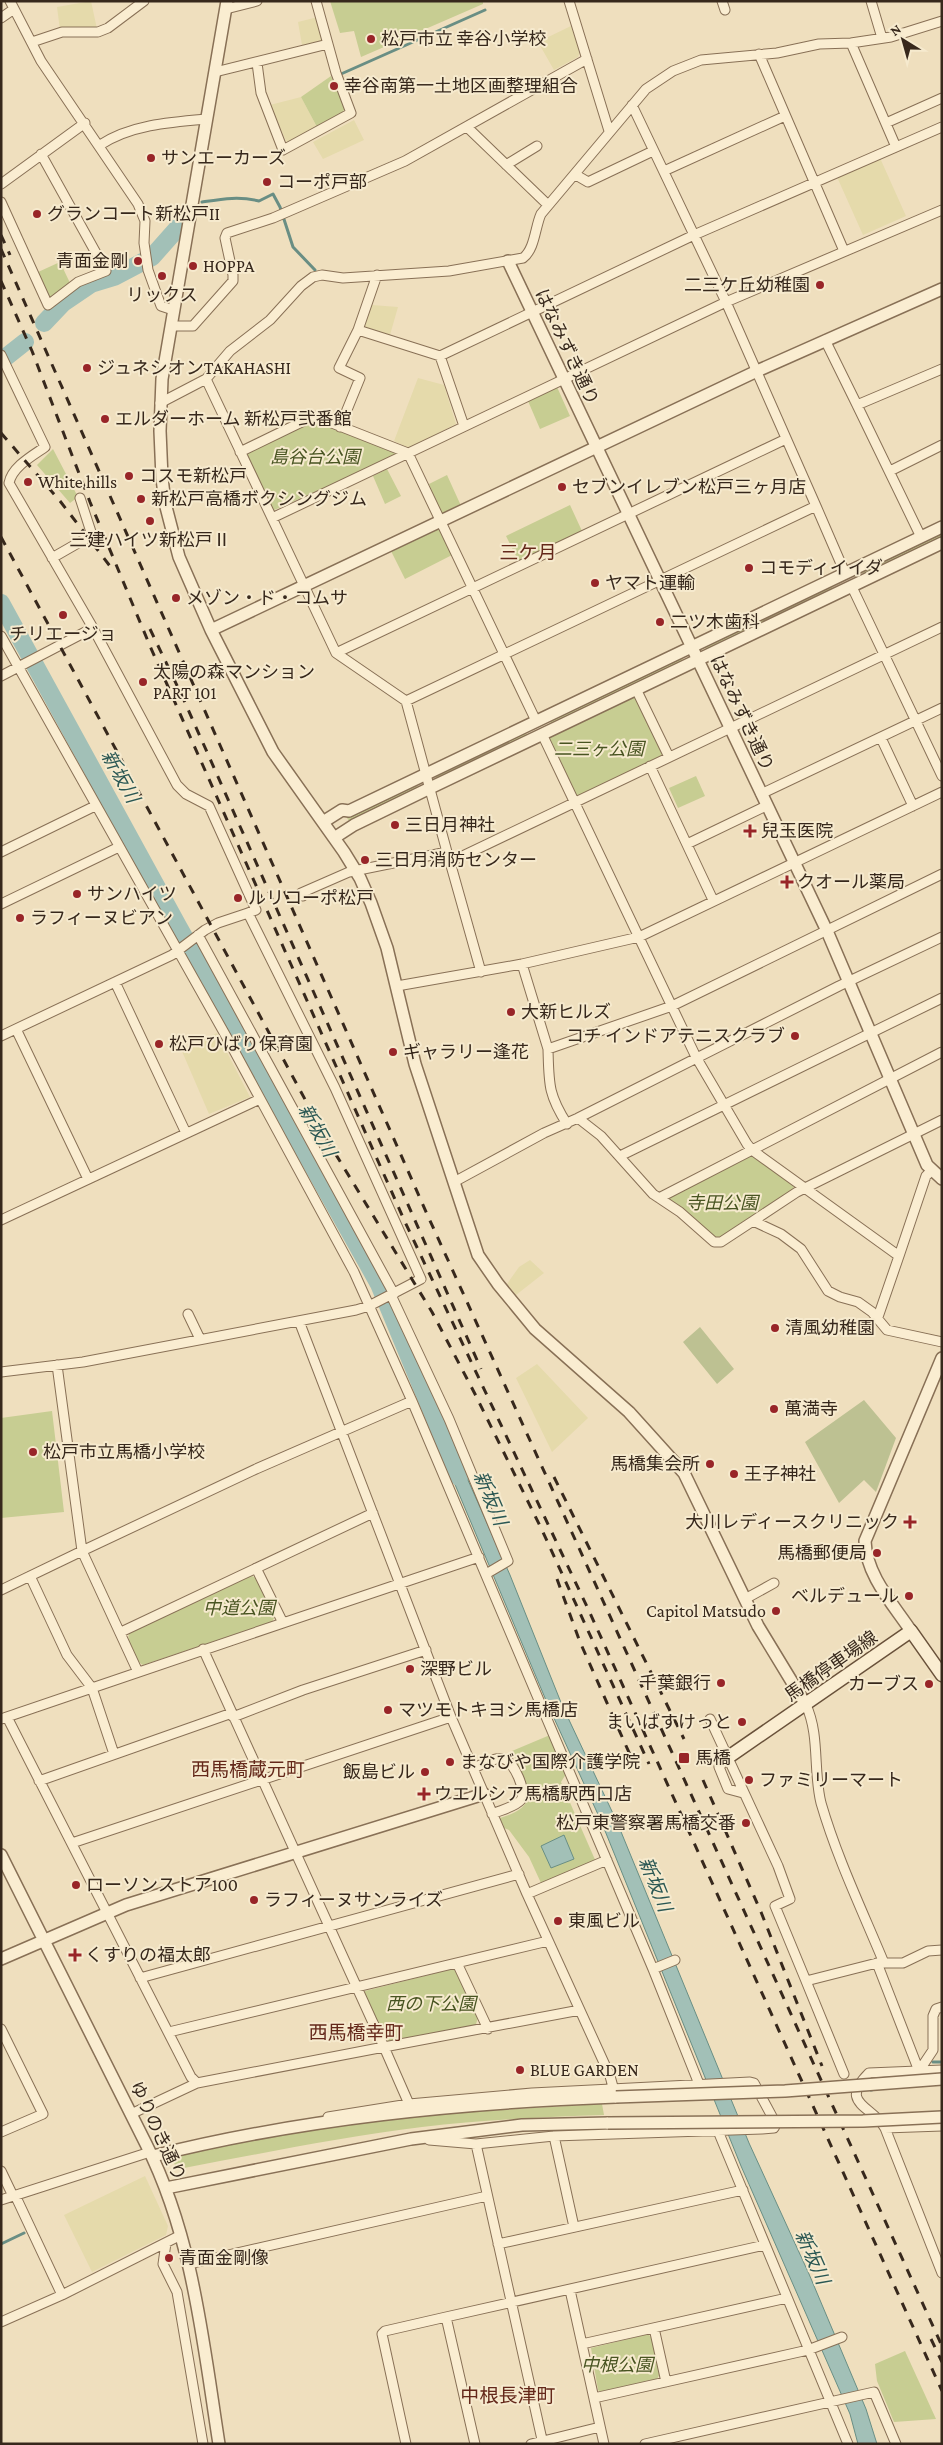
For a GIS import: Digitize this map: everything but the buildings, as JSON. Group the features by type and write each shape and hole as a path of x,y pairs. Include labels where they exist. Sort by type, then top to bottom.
{"main road":[{"path":"911,1631 940,1670"},
{"name":"馬橋停車場線","path":"727,1758 911,1631"}],"street":[{"path":"32,42 62,32 98,32 108,28 144,1"},
{"path":"257,1 226,5 173,310 160,403 161,460 167,510 179,556 211,630 273,752 356,870 378,920 397,986 415,1064 478,1256 488,1272 535,1329 629,1412 675,1461 690,1483 758,1626 806,1705 811,1722 817,1781 826,1818 881,1963 918,2071"},
{"path":"257,62 260,93 283,150 351,113 316,1"},
{"path":"569,1 609,131"},
{"path":"871,1 882,38"},
{"path":"1,18 12,5 41,61 128,187 142,213 145,254 158,302 162,306 173,310"},
{"path":"160,403 206,379 230,351 270,320 301,286 313,277 319,275 343,278 449,271 523,258 529,253 536,226 548,206 576,175 609,131 646,89 673,71 701,60 759,54 819,44 851,43 882,38 942,21"},
{"path":"851,43 896,147"},
{"path":"215,72 328,44"},
{"path":"759,54 844,251"},
{"path":"171,326 193,326 233,281 225,238 227,233 293,210 405,161 587,59"},
{"path":"886,123 942,98"},
{"path":"632,105 726,302 845,573 942,776"},
{"path":"664,171 785,116"},
{"path":"100,145 111,138 163,122 206,119"},
{"path":"1,184 84,123"},
{"path":"467,127 548,206"},
{"path":"358,330 440,356 694,235 942,127"},
{"path":"506,165 537,146"},
{"path":"576,175 588,182 653,151"},
{"path":"1,202 48,305 78,282 106,271 41,154"},
{"path":"272,518 726,302 942,210"},
{"name":"はなみずき通り","path":"508,261 850,982 926,1165 942,1179"},
{"path":"340,427 360,378 339,368 358,330 377,275"},
{"path":"211,630 757,371 942,289"},
{"path":"826,340 921,537"},
{"path":"1,355 45,447 18,467 10,476 9,483 93,628 177,785 186,794 209,806 256,910 218,923 178,950 1,1036"},
{"path":"440,356 464,426"},
{"path":"857,406 942,369"},
{"path":"206,379 336,653 406,701 481,972"},
{"path":"240,452 314,416 408,453 536,721"},
{"path":"336,653 786,439"},
{"path":"890,471 942,445"},
{"path":"52,558 92,535 80,498"},
{"path":"406,701 816,506"},
{"path":"323,822 342,810 349,810 942,527"},
{"path":"334,838 354,825 430,788 942,543"},
{"path":"845,573 852,587"},
{"path":"450,862 942,627"},
{"path":"1,676 93,628"},
{"path":"1,636 62,741 95,806 178,950 372,1305 653,1969 699,2084"},
{"path":"636,689 669,758"},
{"path":"761,794 942,708"},
{"path":"542,734 696,1057 752,1150 899,1256"},
{"path":"881,738 913,806"},
{"path":"650,766 713,900"},
{"path":"397,986 522,964 639,937 942,792"},
{"path":"1,852 95,806"},
{"path":"687,844 766,806"},
{"path":"1,904 119,847"},
{"path":"303,896 302,894 356,870 447,852"},
{"path":"548,1050 672,1006 942,874"},
{"path":"1,1372 57,1365 200,1340 372,1305 421,1279 335,1088 248,913"},
{"path":"198,935 392,1294 449,1419 508,1562 486,1574"},
{"path":"454,1182 696,1057 942,937"},
{"path":"522,964 548,1050 549,1089 554,1104 567,1124"},
{"path":"115,982 186,1133"},
{"path":"620,1156 942,998"},
{"path":"16,1029 88,1178"},
{"path":"659,1198 942,1052"},
{"path":"1,1220 260,1099"},
{"path":"578,1118 601,1136 659,1198 680,1212 717,1243 806,1188 942,1120"},
{"path":"878,1316 926,1176 931,1171"},
{"path":"753,1220 781,1234 801,1249 828,1291 840,1297 858,1302 878,1316 887,1330 942,1342"},
{"path":"188,1314 200,1340"},
{"path":"298,1321 451,1716 614,2092"},
{"path":"911,1631 872,1572 866,1552 866,1541 942,1358"},
{"path":"57,1365 82,1551 138,1672"},
{"path":"1,1590 256,1469 412,1401"},
{"path":"121,1632 373,1513"},
{"path":"197,2082 190,2077 108,1912 4,1718 479,1557"},
{"path":"256,1568 283,1623"},
{"path":"30,1576 67,1655 92,1688 114,1754"},
{"path":"745,1599 774,1583"},
{"path":"203,1649 409,2104"},
{"path":"39,1781 303,1690 426,1650"},
{"path":"72,1843 451,1716"},
{"path":"710,1719 778,1866 790,1899 775,1906 844,2074"},
{"path":"474,1768 503,1759 512,1766 523,1790 523,1795 517,1803 492,1814"},
{"path":"1,1959 108,1912 484,1794"},
{"name":"ゆりのき通り","path":"1,1855 152,2154 166,2188 189,2264 219,2444"},
{"path":"527,1894 607,1860"},
{"path":"140,1978 518,1874"},
{"path":"169,2032 548,1941"},
{"path":"806,1981 881,1963 903,1963 928,1951 942,1950"},
{"path":"653,1969 675,1960"},
{"path":"457,1963 488,2029"},
{"path":"918,2071 933,2050 933,2016 936,2009 942,2007"},
{"path":"131,2114 197,2082 488,2029 580,2010"},
{"path":"1,2030 43,2114 1,2132"},
{"path":"942,2070 869,2073 857,2087 858,2100 885,2128 942,2273"},
{"path":"1,2200 152,2154 287,2127 345,2113 409,2104 614,2092 785,2091 942,2079"},
{"path":"287,2127 431,2110 729,2082 754,2083 776,2124 774,2128 554,2136 476,2144 411,2139"},
{"path":"166,2188 411,2139 522,2125 863,2121 942,2117"},
{"path":"885,2128 942,2126"},
{"path":"718,2131 848,2444"},
{"path":"554,2136 574,2227"},
{"path":"476,2144 542,2442"},
{"path":"1,2171 62,2295"},
{"path":"498,2244 743,2190"},
{"path":"189,2264 487,2196"},
{"path":"1,2322 62,2295 181,2235"},
{"path":"166,2243 163,2264 177,2292 203,2444"},
{"path":"406,2444 382,2334 385,2331 765,2245"},
{"path":"570,2290 604,2444"},
{"path":"582,2344 787,2298"},
{"path":"446,2317 475,2444"},
{"path":"654,2328 666,2382"},
{"path":"594,2398 808,2350 842,2337"},
{"path":"645,2444 874,2392 896,2444"},
{"path":"531,2444 600,2427"}],"shaded area":[{"path":"91,1 97,29 60,30 57,7"},
{"path":"318,17 324,38 321,41 302,45 298,22"},
{"path":"571,26 580,52 578,57 554,70 538,42"},
{"path":"301,97 317,127 287,143 270,105"},
{"path":"354,120 364,140 323,159 313,142"},
{"path":"880,158 906,216 863,235 837,177"},
{"path":"372,305 398,307 390,335 364,327"},
{"path":"418,378 444,385 456,424 409,448 394,441"},
{"path":"217,1033 250,1097 209,1114 181,1049"},
{"path":"530,1260 544,1273 516,1295 507,1284 519,1267"},
{"path":"537,1364 588,1418 552,1452 516,1378"},
{"path":"145,2176 168,2226 166,2235 92,2272 64,2215"}],"green space":[{"name":"松戸市立 幸谷小学校","path":"330,1 483,1 483,4 361,57 354,31 340,33"},
{"path":"331,76 345,108 343,112 317,127 301,97"},
{"path":"60,262 70,283 51,298 46,297 36,273"},
{"path":"557,387 570,416 540,429 528,401"},
{"name":"島谷台公園","path":"316,421 400,454 272,511 245,453"},
{"path":"53,449 78,497 70,503 37,465"},
{"path":"387,469 401,496 385,504 373,476"},
{"path":"447,475 462,508 442,517 429,484"},
{"path":"570,505 582,531 519,562 506,536"},
{"path":"441,525 454,554 405,579 390,549"},
{"path":"942,530 942,541 864,575 862,571"},
{"path":"831,585 833,589 708,651 705,648"},
{"path":"681,657 684,662 552,724 550,722 551,719"},
{"name":"二三ヶ公園","path":"635,696 663,756 577,796 548,735"},
{"path":"525,731 528,737 437,780 435,775"},
{"path":"696,776 705,796 678,808 669,788"},
{"path":"92,777 117,822 111,826 86,781"},
{"path":"415,784 419,788 350,822 344,814"},
{"name":"寺田公園","path":"750,1155 794,1184 793,1191 720,1238 716,1239 669,1201 669,1198"},
{"path":"700,1327 734,1369 717,1384 683,1342"},
{"path":"864,1400 896,1438 876,1492 864,1480 839,1503 805,1442"},
{"path":"52,1411 64,1512 1,1518 1,1418"},
{"name":"中道公園","path":"250,1575 258,1579 275,1616 272,1622 143,1665 137,1660 130,1646 129,1633"},
{"path":"550,1735 566,1774 561,1782 596,1862 545,1885 541,1883 529,1857 509,1830 504,1828 500,1818 522,1807 530,1793 512,1751"},
{"name":"西の下公園","path":"452,1969 456,1970 478,2018 475,2027 392,2042 384,2040 365,1991"},
{"path":"602,2104 604,2115 467,2122 422,2127 332,2140 184,2168 176,2167 173,2161 180,2155 303,2130 451,2113"},
{"name":"中根公園","path":"648,2334 652,2338 661,2372 657,2379 601,2392 598,2390 591,2348"},
{"path":"905,2351 936,2419 894,2422 877,2381 875,2364"}],"water":[{"path":"456,1453 510,1575 562,1705 617,1822 749,2143 809,2274 866,2409 877,2444 858,2444 850,2414 741,2166 601,1821 548,1705 443,1456"},
{"path":"564,1835 574,1859 551,1868 541,1846"}],"waterway":[{"path":"341,74 485,10"},
{"path":"202,202 237,198 259,201 273,194 280,207 293,247 315,270"},
{"path":"44,323 63,303 91,284 114,277 152,257 183,222"},
{"path":"1,361 25,342"},
{"name":"新坂川","path":"1,603 178,926 379,1284 459,1477"},
{"path":"933,2062 942,2062"},
{"path":"871,2090 884,2087"},
{"path":"1,2244 24,2233"}],"railway":[{"path":"1,235 10,255"},
{"path":"1,249 427,1214 942,2346"},
{"path":"1,281 32,351 90,502 150,646 405,1222 590,1613 942,2391"},
{"path":"1,433 60,501 113,570"},
{"path":"1,537 327,1140 432,1312 542,1530 649,1764"},
{"path":"150,629 183,698 481,1369"},
{"path":"554,1477 684,1739"},
{"path":"557,1579 580,1642 635,1766"},
{"path":"703,1780 761,1912 822,2066"},
{"path":"931,2339 942,2362"}],"place":[{"name":"松戸市立 幸谷小学校","path":"371,39"},
{"name":"幸谷南第一土地区画整理組合","path":"334,86"},
{"name":"サンエーカーズ","path":"151,158"},
{"name":"コーポ戸部","path":"267,182"},
{"name":"グランコート新松戸II","path":"37,214"},
{"name":"青面金剛","path":"138,261"},
{"name":"HOPPA","path":"193,266"},
{"name":"リックス","path":"162,276"},
{"name":"二三ケ丘幼稚園","path":"820,285"},
{"name":"ジュネシオンTAKAHASHI","path":"87,368"},
{"name":"エルダーホーム 新松戸弐番館","path":"105,419"},
{"name":"コスモ新松戸","path":"129,476"},
{"name":"White hills","path":"28,482"},
{"name":"セブンイレブン松戸三ヶ月店","path":"562,487"},
{"name":"新松戸高橋ボクシングジム","path":"141,499"},
{"name":"三建ハイツ新松戸Ⅱ","path":"150,521"},
{"name":"コモディイイダ","path":"749,568"},
{"name":"ヤマト運輸","path":"595,583"},
{"name":"メゾン・ド・コムサ","path":"176,598"},
{"name":"チリエージョ","path":"63,615"},
{"name":"二ツ木歯科","path":"660,622"},
{"name":"太陽の森マンション PART 101","path":"143,682"},
{"name":"三日月神社","path":"395,825"},
{"name":"兒玉医院","path":"750,831"},
{"name":"三日月消防センター","path":"365,860"},
{"name":"クオール薬局","path":"787,882"},
{"name":"サンハイツ","path":"77,894"},
{"name":"ルリコーポ松戸","path":"238,898"},
{"name":"ラフィーヌビアン","path":"20,918"},
{"name":"大新ヒルズ","path":"511,1012"},
{"name":"コチ インドアテニスクラブ","path":"795,1036"},
{"name":"松戸ひばり保育園","path":"159,1044"},
{"name":"ギャラリー逢花","path":"393,1052"},
{"name":"清風幼稚園","path":"775,1328"},
{"name":"萬満寺","path":"774,1409"},
{"name":"松戸市立馬橋小学校","path":"33,1452"},
{"name":"馬橋集会所","path":"710,1464"},
{"name":"王子神社","path":"734,1474"},
{"name":"大川レディースクリニック","path":"910,1522"},
{"name":"馬橋郵便局","path":"877,1553"},
{"name":"ベルデュール","path":"909,1596"},
{"name":"Capitol Matsudo","path":"776,1611"},
{"name":"深野ビル","path":"410,1669"},
{"name":"千葉銀行","path":"721,1683"},
{"name":"カーブス","path":"929,1684"},
{"name":"マツモトキヨシ馬橋店","path":"388,1710"},
{"name":"まいばすけっと","path":"742,1722"},
{"name":"馬橋","path":"684,1758"},
{"name":"まなびや国際介護学院","path":"450,1762"},
{"name":"飯島ビル","path":"425,1772"},
{"name":"ファミリーマート","path":"749,1780"},
{"name":"ウエルシア馬橋駅西口店","path":"424,1794"},
{"name":"松戸東警察署馬橋交番","path":"746,1823"},
{"name":"ローソンストア100","path":"76,1885"},
{"name":"ラフィーヌサンライズ","path":"254,1900"},
{"name":"東風ビル","path":"558,1921"},
{"name":"くすりの福太郎","path":"75,1955"},
{"name":"BLUE GARDEN","path":"520,2070"},
{"name":"青面金剛像","path":"169,2258"}],"district":[{"name":"三ケ月","path":"528,552"},
{"name":"西馬橋蔵元町","path":"248,1769"},
{"name":"西馬橋幸町","path":"356,2032"},
{"name":"中根長津町","path":"508,2395"}]}
